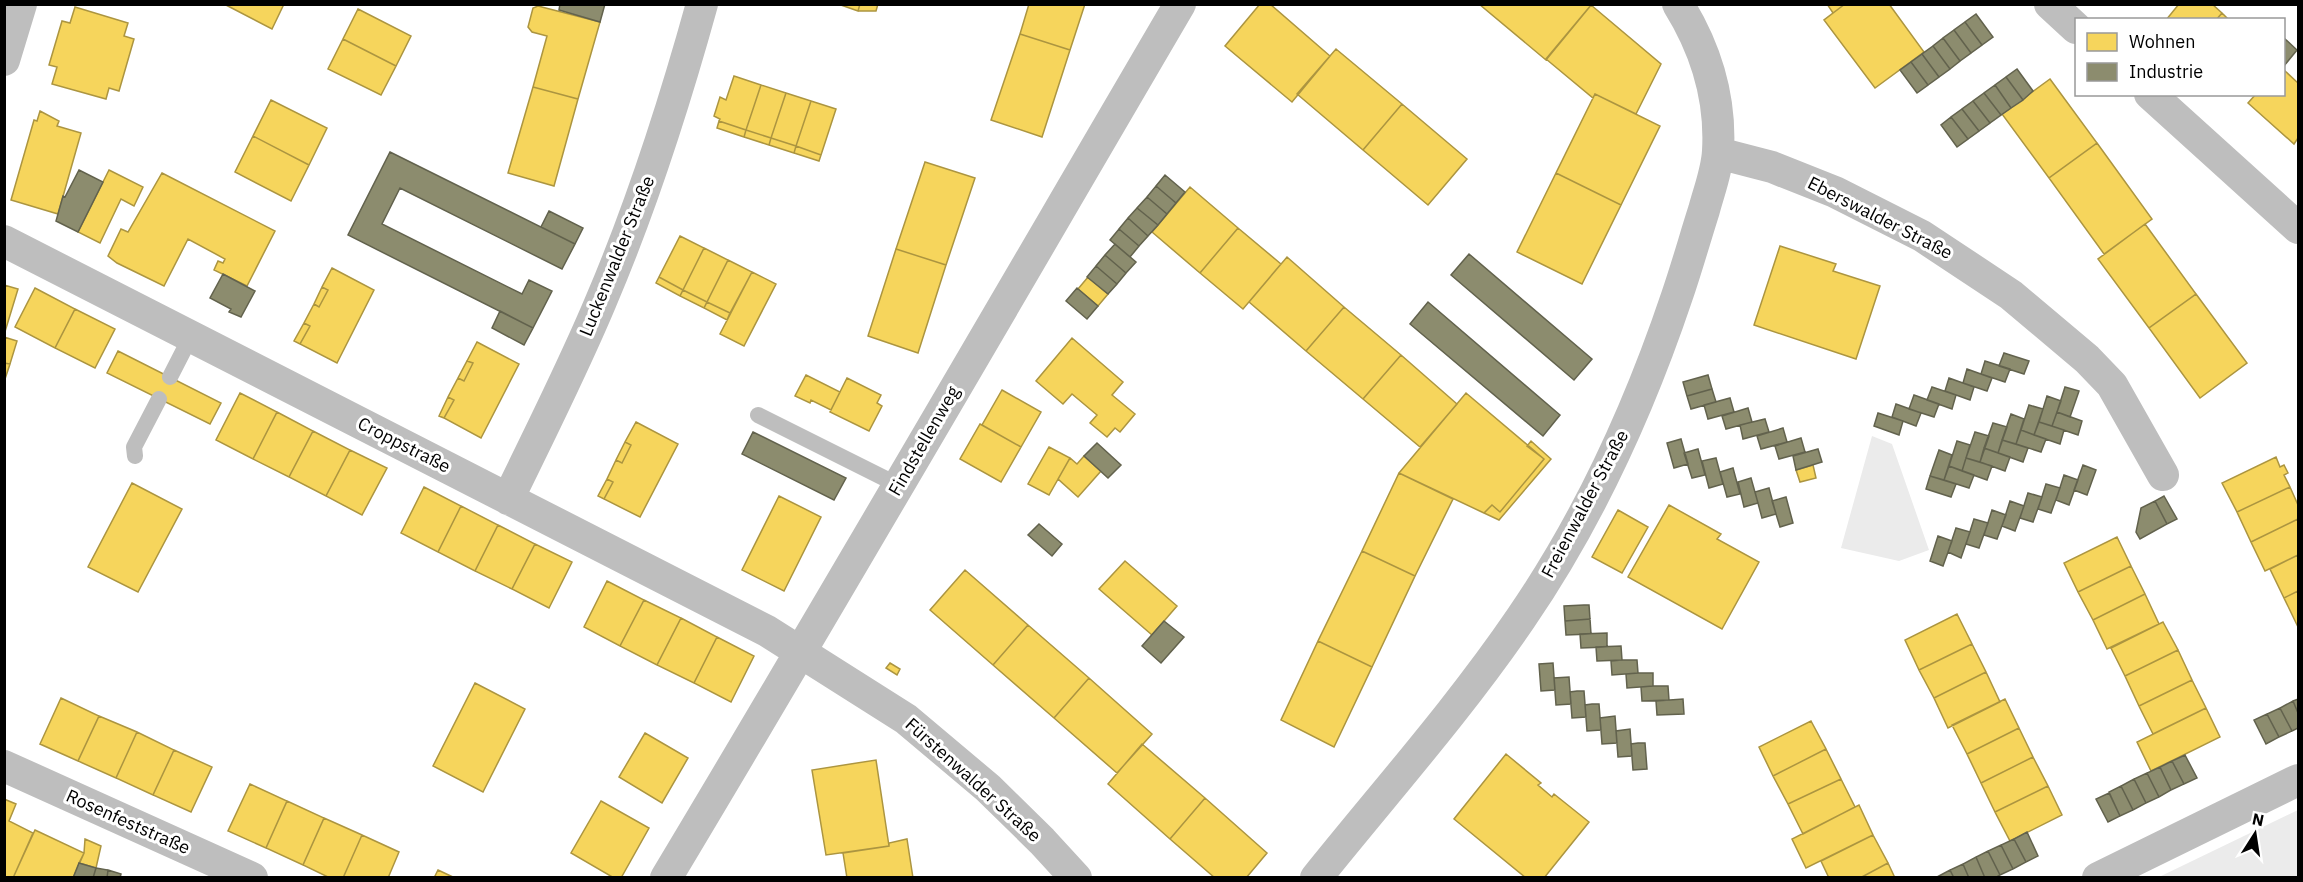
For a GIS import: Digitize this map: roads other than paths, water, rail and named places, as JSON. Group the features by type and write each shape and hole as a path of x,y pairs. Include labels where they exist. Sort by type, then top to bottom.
{"street":[{"path":"4,60 21,4"},
{"name":"Luckenwalder Straße","path":"508,499 602,301 670,117 702,4"},
{"name":"Findstellenweg","path":"666,878 802,652 1180,4"},
{"name":"Freienwalder Straße","path":"1316,878 1465,694 1520,619 1602,480 1623,438 1659,349 1692,251 1713,180 1718,153 1718,116 1712,82 1694,30 1678,4"},
{"path":"2050,4 2075,27"},
{"path":"2152,96 2298,228"},
{"name":"Eberswalder Straße","path":"1718,153 1772,167 1835,192 1922,236 1968,264 2011,295 2087,359 2112,385 2163,475"},
{"name":"Croppstraße","path":"4,241 767,631 802,652"},
{"name":"Fürstenwalder Straße","path":"802,652 906,719 932,740 988,788 1076,878"},
{"name":"Rosenfeststraße","path":"4,766 252,878"},
{"path":"2098,878 2298,780"}],"lane":[{"path":"170,377 191,336"},
{"path":"135,456 134,447 159,399"},
{"path":"759,415 898,485"}]}
